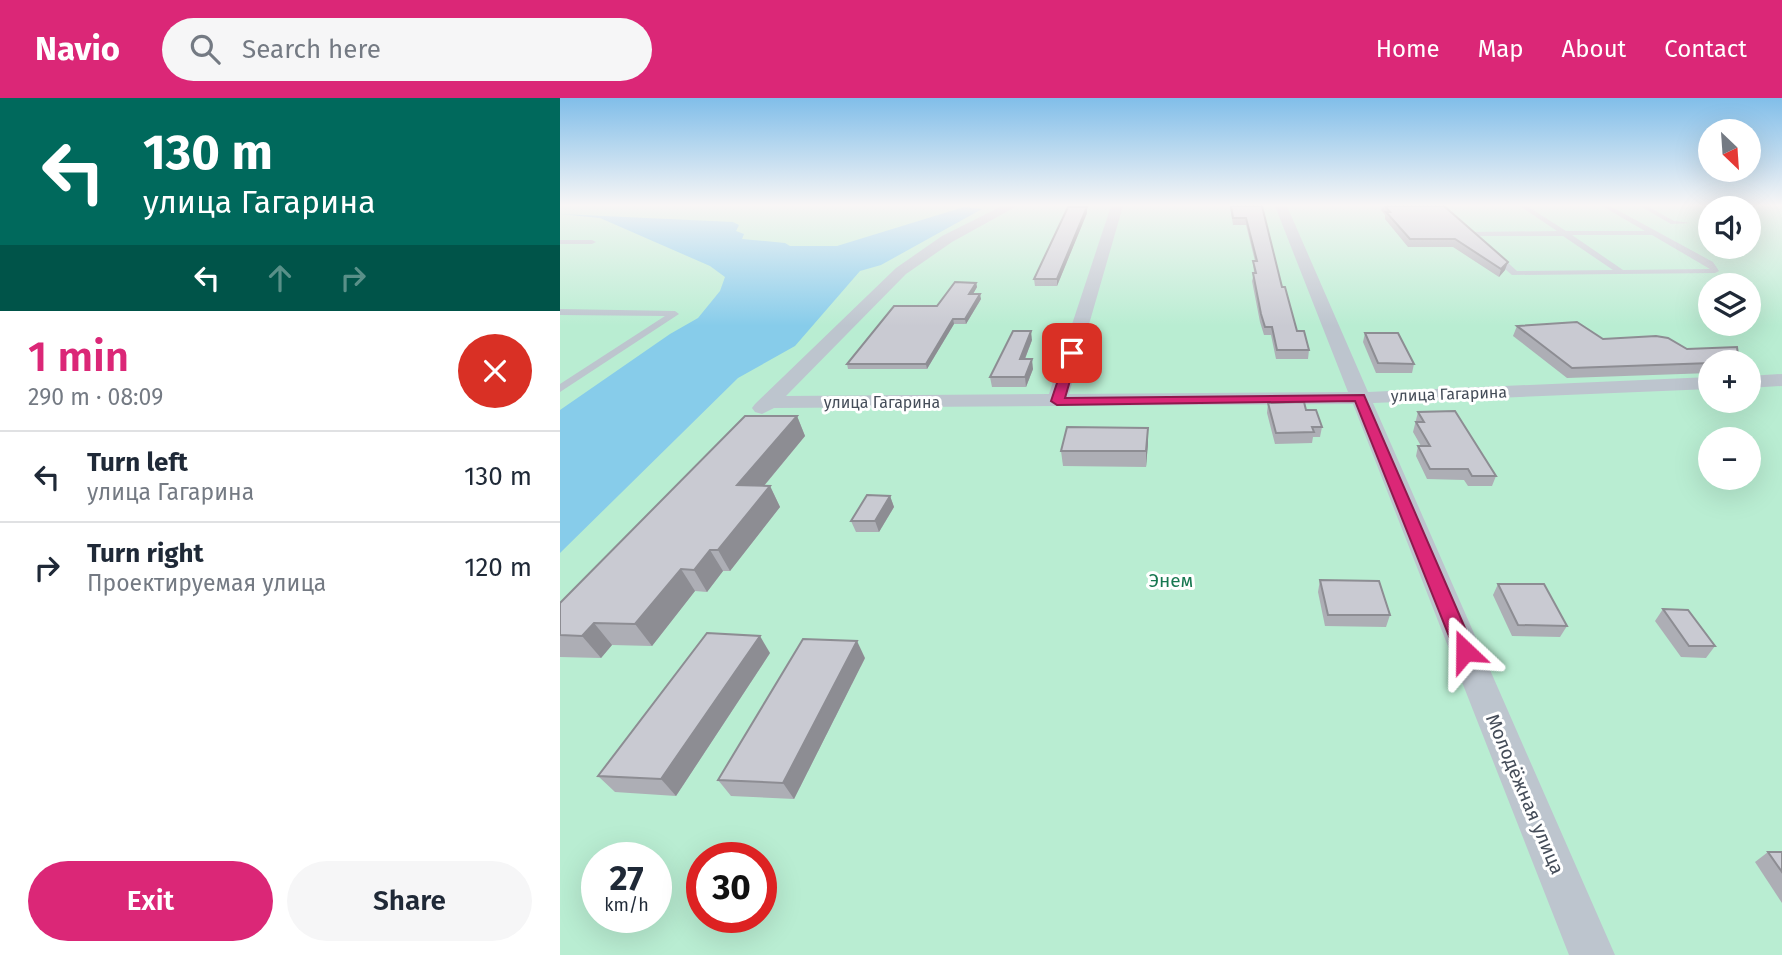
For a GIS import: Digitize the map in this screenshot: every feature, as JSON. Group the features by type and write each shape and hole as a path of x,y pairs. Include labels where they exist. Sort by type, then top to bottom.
{"street":[{"path":"749,421 901,271 937,246"},
{"path":"1057,401 1105,246"},
{"name":"Молодёжная улица","path":"1297,246 1592,955"},
{"path":"1761,381 1782,380"},
{"name":"улица Гагарина","path":"768,402 1359,398 1698,384"}],"lane":[{"path":"1486,246 1515,273 1715,271 1710,264 1676,246"},
{"path":"1583,246 1624,274"},
{"path":"560,312 675,314 560,389"}],"green space":[{"name":"Энем","path":"560,246 1698,246 1698,259 1761,259 1761,246 1782,246 1782,955 560,955"}],"water":[{"path":"664,246 915,246 881,265 860,271 795,346 738,378 560,553 560,410 670,334 698,318 720,291 725,277 710,266"}],"building":[{"path":"1050,246 1071,246 1057,279 1034,279"},
{"path":"1253,246 1272,246 1297,331 1304,331 1309,350 1277,350 1272,327 1265,327 1261,314 1253,273 1256,273 1253,261 1257,261"},
{"path":"1466,246 1490,246 1508,262 1501,269"},
{"path":"955,282 976,283 969,294 980,294 965,319 953,319 926,364 847,364 894,306 937,306"},
{"path":"1577,322 1603,339 1656,336 1668,338 1687,349 1737,347 1737,350 1698,350 1698,363 1572,368 1517,326"},
{"path":"1013,331 1031,331 1020,359 1032,359 1025,377 990,377"},
{"path":"1365,333 1398,333 1414,364 1378,363"},
{"path":"1304,402 1306,410 1316,410 1322,427 1312,427 1314,432 1276,433 1268,403"},
{"path":"1455,411 1496,476 1472,476 1468,469 1430,469 1418,446 1430,446 1416,422 1424,422 1418,412"},
{"path":"745,416 797,416 737,485 770,486 718,550 710,550 694,570 681,569 635,624 594,623 582,636 560,635 560,603"},
{"path":"1067,427 1148,428 1146,451 1061,451"},
{"path":"867,495 890,496 875,521 851,521"},
{"path":"1320,580 1379,581 1390,615 1328,615"},
{"path":"1498,584 1544,584 1567,626 1518,625"},
{"path":"1663,609 1688,610 1715,646 1689,646"},
{"path":"707,633 760,636 661,779 598,776"},
{"path":"803,639 857,641 783,783 718,780"},
{"path":"1768,852 1782,852 1782,872"}],"route":[{"path":"1072,353 1057,401 1359,398 1465,651"}]}
